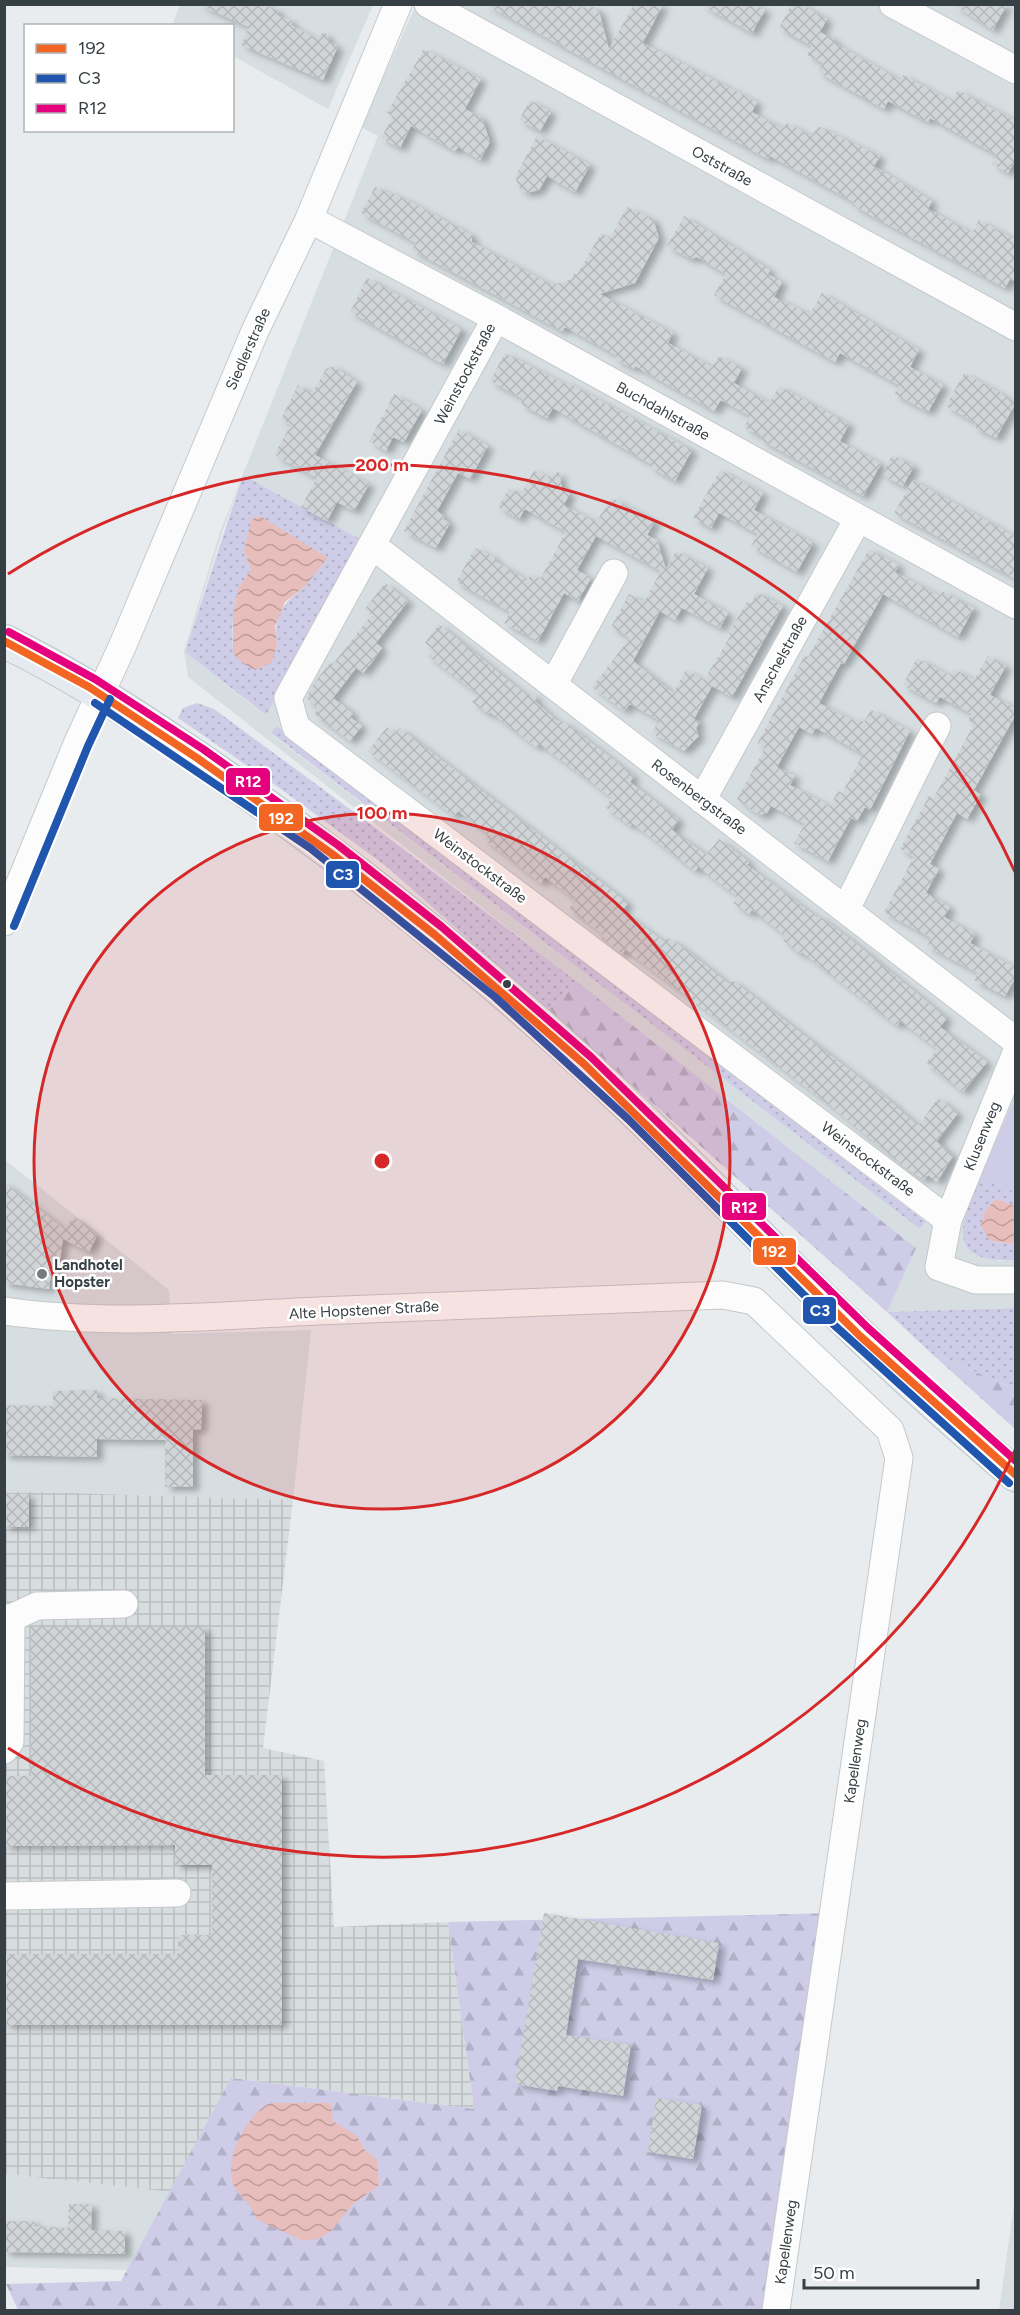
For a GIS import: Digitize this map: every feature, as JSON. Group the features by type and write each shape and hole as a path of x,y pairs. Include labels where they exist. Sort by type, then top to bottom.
{"main road":[{"path":"4,641 101,694 316,840 502,989 635,1111 840,1316 1016,1475"}],"street":[{"name":"Siedlerstraße","path":"4,922 78,742 101,694 255,331 309,219 398,4"},
{"name":"Oststraße","path":"428,4 1016,327"},
{"path":"894,4 1016,70"},
{"name":"Buchdahlstraße","path":"309,219 496,318 1016,605"},
{"name":"Weinstockstraße","path":"496,318 288,698 296,727 948,1220"},
{"name":"Anschelstraße","path":"702,800 858,519"},
{"name":"Rosenbergstraße","path":"373,546 1016,1041"},
{"path":"553,685 614,573"},
{"path":"846,909 937,726"},
{"name":"Klusenweg","path":"1016,1053 948,1220 939,1267 976,1280 1016,1280"},
{"name":"Alte Hopstener Straße","path":"4,1311 43,1316 178,1320 316,1311 723,1295"},
{"name":"Kapellenweg","path":"723,1295 754,1301 778,1322 890,1430 899,1458 776,2310"},
{"path":"4,1750 10,1742 8,1618 37,1606 124,1604"},
{"path":"4,1896 177,1893"}],"shaded area":[{"path":"180,5 373,5 328,109 234,57 234,24 173,23"},
{"path":"416,5 1015,5 1016,1192 964,1214 998,1261 1015,1260 1015,1308 887,1312 916,1248 188,677 184,651 220,532 378,136 361,127","holes":["243,475 362,540 265,715 185,652 222,533","277,726 926,1221 921,1229 271,734"]},
{"path":"4,1159 169,1290 172,1334 311,1330 293,1500 5,1491"},
{"path":"5,1491 293,1500 263,1748 324,1761 334,1927 448,1922 474,2109 231,2078 170,2192 5,2174"},
{"path":"5,2174 170,2192 127,2270 5,2267"},
{"path":"1015,2198 1015,2310 999,2310"}],"green space":[{"path":"243,475 362,540 266,715 185,652","holes":["244,551 304,587 290,599 278,618 277,645 233,653 236,600 251,570"]},
{"path":"197,703 214,709 377,829 576,981 548,1010 386,866 178,718 183,708"},
{"path":"277,726 926,1222 920,1229 271,733"},
{"path":"576,981 916,1248 887,1312 548,1010"},
{"path":"1015,1097 1015,1192 980,1179"},
{"path":"980,1179 1015,1192 1015,1206 995,1199 990,1241 1015,1244 1015,1260 993,1259 977,1255 968,1248 963,1238 967,1211"},
{"path":"1015,1308 1015,1389 930,1352 887,1312"},
{"path":"930,1352 1015,1389 1015,1429"},
{"path":"834,1913 776,2310 18,2310 6,2284 121,2281 231,2078 474,2109 448,1922"}],"water":[{"path":"260,516 328,558 304,587 285,602 275,626 277,645 271,663 255,670 241,662 233,653 233,613 239,587 251,570 244,551 251,520"},
{"path":"996,1199 1015,1206 1015,1244 990,1241 981,1225 985,1211"},
{"path":"270,2103 331,2103 333,2121 357,2136 364,2149 377,2160 379,2185 352,2205 331,2231 318,2239 303,2241 256,2219 249,2204 235,2188 231,2165 239,2140 253,2117"}],"building":[{"path":"197,4 262,4 279,11 277,15 292,21 291,25 315,38 325,32 329,42 338,46 323,80 241,45 249,27"},
{"path":"485,4 574,4 583,9 591,6 599,11 609,49 634,4 663,4 643,43 757,102 752,112 783,129 787,123 812,136 818,126 880,156 874,166 932,201 928,209 972,233 979,220 1016,240 1016,282 1010,279 1005,288 852,205 854,202 770,156 768,159"},
{"path":"700,4 754,4 765,10 752,33"},
{"path":"792,4 801,4 827,19 820,32 835,40 834,43 900,80 903,75 952,101 958,90 1016,121 1016,165 1013,164 1008,173 992,164 997,155 930,118 928,122 888,101 884,109 818,72 823,63 807,55 812,46 779,28"},
{"path":"953,4 1007,4 993,30"},
{"path":"424,49 481,79 465,109 482,118 490,142 480,160 458,147 455,151 411,126 400,148 381,138 393,116 387,113"},
{"path":"530,100 551,112 540,131 519,120"},
{"path":"537,136 590,165 575,192 547,176 539,190 526,193 520,189 515,177"},
{"path":"375,187 405,199 472,235 472,242 552,285 572,279 574,273 577,275 601,233 610,238 627,207 653,219 659,238 635,283 600,294 673,333 668,343 712,367 719,356 742,368 734,383 769,403 779,386 849,424 840,441 881,464 863,496 761,440 762,437 744,427 750,416 721,400 714,411 635,366 634,369 615,359 616,355 565,327 562,331 412,250 416,243 361,213"},
{"path":"684,216 770,270 768,274 782,282 774,297 810,314 822,293 919,350 910,367 943,385 928,412 894,394 899,385 840,353 835,362 714,295 726,274 697,257 691,259 667,246"},
{"path":"367,278 462,329 443,364 350,312"},
{"path":"505,353 565,384 566,382 692,450 675,481 650,467 651,464 553,408 547,418 521,404 523,399 490,381"},
{"path":"333,366 357,382 315,455 369,484 354,511 337,502 327,521 301,507 317,478 276,456 278,453 276,451 291,425 281,419 298,385 312,393 326,369"},
{"path":"964,373 1002,394 1014,406 996,438 974,427 976,423 946,406"},
{"path":"394,394 422,410 404,442 393,437 386,451 369,441"},
{"path":"459,429 488,446 470,479 458,473 437,511 445,516 443,519 450,523 436,548 404,531"},
{"path":"892,455 914,466 903,486 882,475"},
{"path":"534,470 547,477 559,472 562,488 570,493 564,505 596,522 612,498 655,521 647,535 657,540 666,569 676,551 708,568 694,594 728,613 720,628 682,608 675,620 660,611 633,661 673,693 686,670 704,680 731,635 729,633 746,603 752,601 757,592 783,606 732,697 712,686 694,719 700,722 696,728 699,736 684,751 652,733 659,720 630,704 624,711 592,687 630,638 611,627 629,594 644,602 661,571 596,536 577,570 591,578 578,601 564,593 538,641 504,623 510,612 456,582 475,548 494,557 495,561 527,580 531,574 540,579 566,532 525,509 519,519 498,507 509,488 521,494"},
{"path":"720,470 763,493 754,510 813,543 797,572 751,546 758,534 719,513 711,528 693,518"},
{"path":"913,480 1016,537 1016,579 894,513"},
{"path":"869,549 899,565 895,572 940,596 942,591 974,608 958,637 883,594 844,664 841,663 819,703 856,722 858,718 864,722 871,710 910,731 870,810 865,807 857,821 851,818 828,861 794,843 805,824 771,806 767,813 759,815 737,799 765,748 757,744 805,655 808,657","holes":["799,727 812,734 816,728 863,754 842,793 838,791 830,806 790,785 795,776 777,767"]},
{"path":"385,583 408,601 376,643 382,648 373,661 363,673 356,668 333,698 353,713 350,717 362,726 350,741 314,714 318,708 306,698 314,683 331,662 333,664 372,614 365,609"},
{"path":"439,624 526,695 535,694 536,702 556,720 567,724 634,776 630,782 679,820 672,830 706,855 719,839 749,862 747,865 850,939 947,1018 940,1027 987,1062 963,1092 926,1063 937,1049 900,1021 897,1026 802,952 800,954 783,940 786,936 752,910 749,914 733,903 738,897 698,867 695,871 632,823 630,826 605,807 612,798 568,765 539,744 536,747 490,712 488,714 472,702 478,694 428,656 433,649 425,643"},
{"path":"988,656 1006,666 990,695 1016,708 1016,714 974,790 981,795 967,819 957,813 930,864 939,869 926,893 950,907 944,917 975,934 970,943 1016,968 1016,977 1005,996 974,980 978,973 927,946 931,938 884,912 914,857 900,849 929,796 933,799 974,724 968,720 972,714 940,697 936,703 903,685 917,658 950,676 954,669 974,680"},
{"path":"387,727 395,733 400,728 628,903 622,911 664,942 668,938 681,946 729,984 732,980 890,1101 918,1126 938,1098 958,1113 937,1141 953,1156 937,1182 928,1175 924,1180 906,1168 827,1103 668,982 625,950 622,954 601,938 604,935 569,909 576,900 545,877 541,883 484,839 488,834 458,811 454,816 368,751"},
{"path":"4,1182 64,1229 74,1216 97,1235 89,1252 63,1239 58,1273 51,1272 49,1289 4,1283"},
{"path":"97,1390 97,1398 202,1400 201,1429 193,1430 193,1487 165,1487 165,1440 97,1439 97,1457 4,1455 4,1405 53,1406 53,1391"},
{"path":"4,1494 29,1494 29,1527 4,1527"},
{"path":"31,1627 205,1627 205,1775 282,1775 282,2025 4,2025 4,1954 178,1954 178,1935 212,1935 212,1865 175,1865 175,1845 4,1846 4,1776 31,1776"},
{"path":"544,1913 719,1943 713,1980 578,1959 566,2035 631,2045 623,2096 558,2086 557,2091 515,2084"},
{"path":"656,2098 702,2105 693,2159 648,2152"},
{"path":"69,2204 92,2204 91,2230 125,2231 125,2254 4,2252 4,2221 34,2221 34,2226 68,2228"}],"transit line":[{"name":"R12","path":"9,632 95,679 203,749 338,845 442,927 591,1057 868,1328 1016,1461"},
{"name":"192","path":"4,641 89,687 197,758 332,854 435,935 584,1064 860,1336 1016,1475"},
{"name":"C3","path":"14,926 88,746 110,699"},
{"name":"C3","path":"95,703 310,848 495,997 628,1119 833,1324 1009,1483"}],"place":[{"name":"Landhotel Hopster","path":"42,1274"}]}
